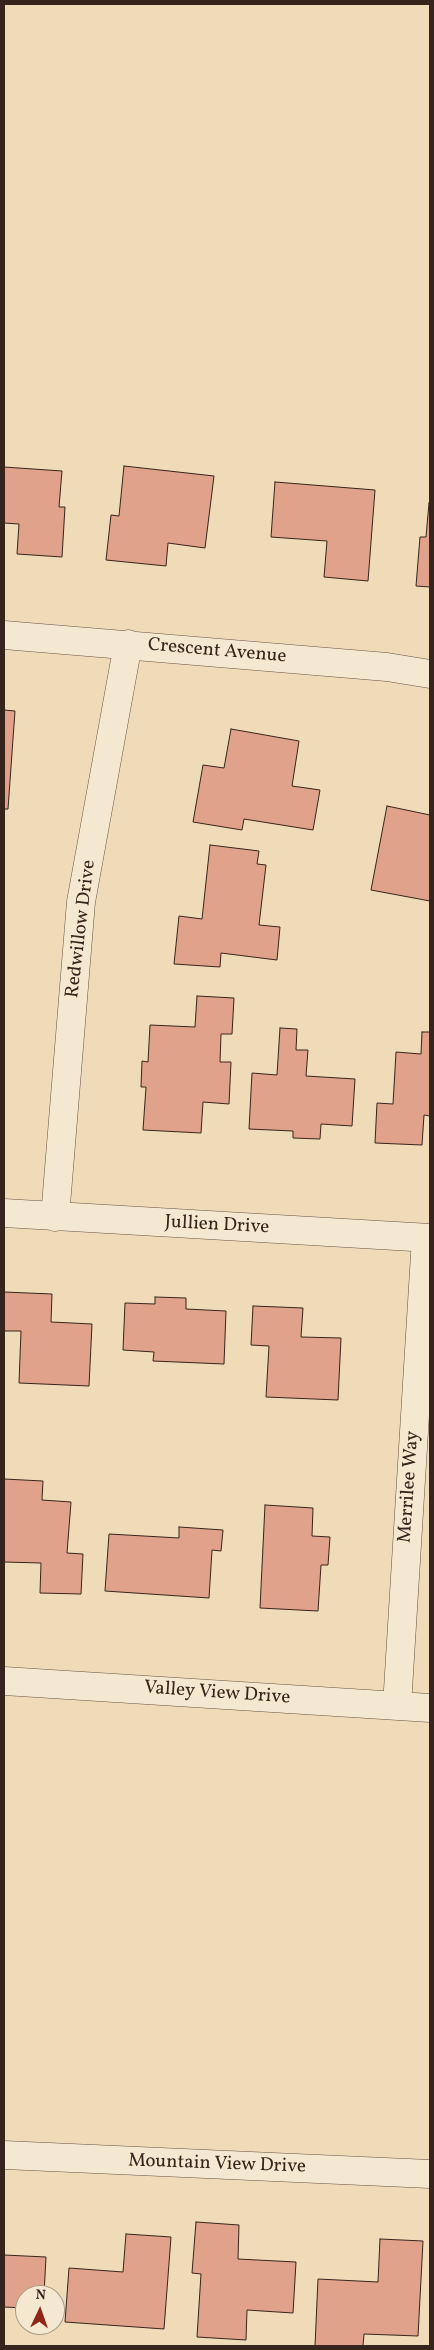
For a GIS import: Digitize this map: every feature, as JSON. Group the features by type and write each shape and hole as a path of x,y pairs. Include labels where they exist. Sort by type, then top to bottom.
{"street":[{"name":"Crescent Avenue","path":"4,635 387,667 430,674"},
{"name":"Redwillow Drive","path":"55,1217 81,902 128,644"},
{"name":"Jullien Drive","path":"4,1213 428,1238"},
{"name":"Merrilee Way","path":"397,1706 428,1238"},
{"name":"Valley View Drive","path":"4,1681 430,1708"},
{"name":"Mountain View Drive","path":"4,2155 430,2174"}],"building":[{"path":"124,466 214,476 205,548 168,543 166,566 106,560 111,515 119,516"},
{"path":"4,467 62,471 59,507 65,507 62,557 17,554 19,524 4,523"},
{"path":"275,482 375,490 368,581 324,577 327,541 271,537"},
{"path":"429,503 430,587 416,586 420,537 426,537"},
{"path":"4,710 15,711 8,809 4,809"},
{"path":"231,729 299,741 292,786 320,790 313,830 244,819 242,830 193,822 203,765 224,768"},
{"path":"387,806 430,815 430,901 371,890"},
{"path":"210,845 259,851 257,864 266,865 259,925 280,927 277,960 221,953 220,967 174,964 179,916 202,919"},
{"path":"197,996 234,998 232,1034 221,1034 220,1062 231,1062 229,1104 203,1102 201,1133 143,1130 146,1087 141,1087 142,1061 148,1062 150,1025 195,1027"},
{"path":"280,1028 297,1029 296,1050 308,1050 306,1076 355,1079 352,1126 321,1124 320,1139 293,1138 293,1131 249,1129 252,1073 277,1075"},
{"path":"422,1032 430,1032 430,1116 424,1115 422,1145 375,1143 377,1103 393,1104 396,1052 421,1054"},
{"path":"4,1292 52,1294 51,1322 92,1324 89,1386 19,1383 21,1331 4,1331"},
{"path":"155,1297 186,1298 186,1309 226,1311 224,1364 153,1361 154,1352 123,1350 125,1303 155,1304"},
{"path":"253,1306 303,1308 301,1337 341,1338 338,1400 266,1397 269,1346 251,1345"},
{"path":"4,1479 43,1481 42,1500 71,1502 67,1553 83,1554 81,1594 40,1593 41,1563 4,1562"},
{"path":"265,1505 313,1508 312,1536 330,1537 328,1565 321,1565 318,1611 260,1608"},
{"path":"179,1527 223,1530 221,1551 212,1550 209,1598 105,1591 109,1534 179,1538"},
{"path":"196,2222 239,2225 238,2259 296,2262 293,2313 247,2310 246,2340 197,2337 201,2274 192,2273"},
{"path":"126,2234 171,2237 164,2329 65,2322 69,2268 123,2272"},
{"path":"380,2239 423,2241 418,2336 364,2334 363,2346 315,2346 318,2279 378,2282"},
{"path":"4,2255 46,2257 45,2285 15,2285 15,2308 4,2307"}]}
